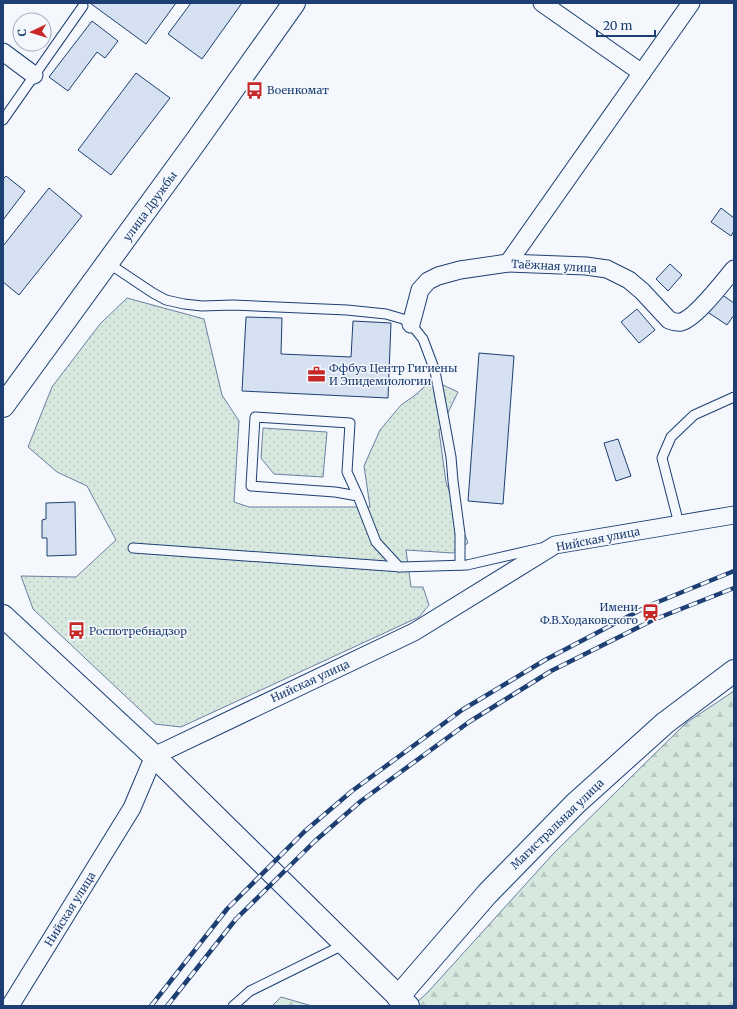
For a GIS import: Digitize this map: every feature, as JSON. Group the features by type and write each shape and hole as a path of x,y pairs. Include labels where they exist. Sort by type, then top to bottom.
{"street":[{"name":"улица Дружбы","path":"3,406 194,144 294,3"},
{"path":"542,3 642,73"},
{"path":"508,263 691,3"},
{"path":"3,52 34,75"},
{"name":"Таёжная улица","path":"411,324 420,290 428,281 438,276 460,270 508,263 586,266 607,269 629,280 642,291 670,320 675,323 691,318 734,269"},
{"name":"Нийская улица","path":"10,1006 132,808 154,756 414,632 555,545 734,515"},
{"path":"3,616 154,756 403,1002"},
{"name":"Магистральная улица","path":"403,1002 487,894 575,804 665,723 734,671"}],"lane":[{"path":"3,120 83,6"},
{"path":"108,263 153,293 166,300 184,304 202,306 233,305 347,310 386,314 403,319 411,324 423,339 435,371 451,457 460,534 460,566"},
{"path":"679,524 662,458 670,437 694,415 734,397"},
{"path":"358,496 335,492 252,486 255,417 350,423 347,472 358,496 376,542 399,567"},
{"path":"133,548 399,567 460,566 555,545"},
{"path":"233,1006 250,991 345,944"}],"green space":[{"path":"127,298 204,319 222,395 239,421 234,502 249,507 370,507 364,466 380,430 401,405 432,380 458,392 439,431 446,482 468,543 453,553 406,550 411,587 423,587 429,605 419,617 181,727 155,724 33,609 21,576 76,577 116,540 87,486 57,472 28,447 52,387 100,324"},
{"path":"263,428 327,432 323,477 274,474 261,458"},
{"path":"734,691 734,1006 413,1006 428,992 553,854 686,723"},
{"path":"281,997 312,1006 272,1006"}],"building":[{"path":"90,3 176,3 146,44"},
{"path":"191,3 242,3 202,59 168,34"},
{"path":"92,21 118,41 105,58 97,52 68,91 49,77"},
{"path":"136,73 170,98 111,175 78,150"},
{"path":"6,176 25,191 3,220 3,179"},
{"path":"49,188 82,216 19,295 3,282 3,246"},
{"path":"721,208 734,218 734,231 731,236 711,222"},
{"path":"670,264 682,275 668,291 656,279"},
{"path":"718,292 734,303 734,315 727,325 706,311"},
{"path":"637,309 655,330 639,343 621,322"},
{"name":"Ффбуз Центр Гигиены И Эпидемиологии","path":"246,317 282,318 281,354 351,357 353,321 391,323 388,398 242,391"},
{"path":"479,353 514,356 503,504 468,501"},
{"path":"618,439 631,476 616,481 604,443"},
{"path":"75,502 76,555 47,556 47,538 42,538 42,520 46,519 46,503"}],"railway":[{"path":"151,1006 227,909 305,831 352,791 462,710 545,660 648,606 734,571"},
{"path":"167,1006 236,919 315,841 361,801 469,722 551,671 653,620 734,588"}],"place":[{"name":"Военкомат","path":"254,90"},
{"name":"Ффбуз Центр Гигиены И Эпидемиологии","path":"316,374"},
{"name":"Имени Ф.В.Ходаковского","path":"651,613"},
{"name":"Роспотребнадзор","path":"76,631"}]}
